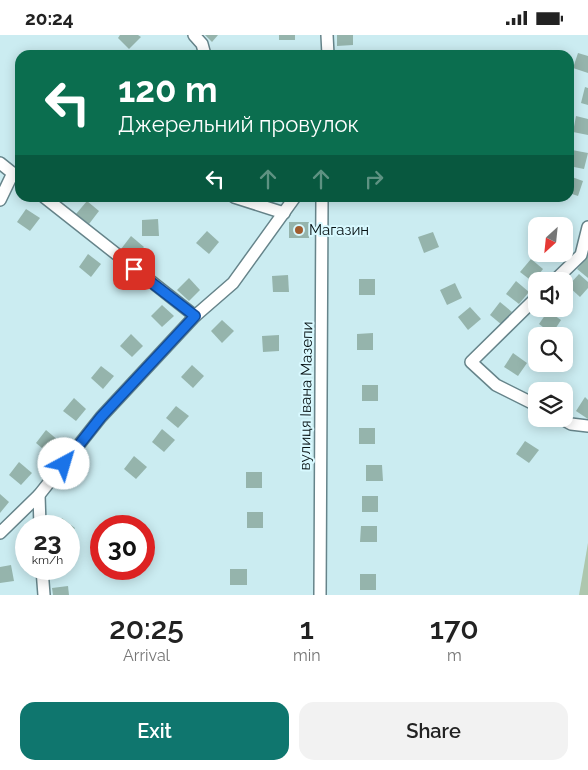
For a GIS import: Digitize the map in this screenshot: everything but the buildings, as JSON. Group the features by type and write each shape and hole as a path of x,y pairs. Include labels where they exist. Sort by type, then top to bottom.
{"street":[{"path":"194,35 202,43 204,50"},
{"path":"327,35 328,50"},
{"path":"0,163 15,175"},
{"path":"0,200 15,178"},
{"path":"50,202 195,316"},
{"path":"250,202 284,213"},
{"path":"0,533 39,495 101,417 195,316 233,283 292,202"},
{"name":"вулиця Івана Мазепи","path":"320,595 322,202"},
{"path":"563,272 581,255 588,227"},
{"path":"528,306 470,362 496,385 528,401"},
{"path":"573,424 588,426"},
{"path":"39,495 40,515"},
{"path":"43,580 44,595"}],"green space":[{"path":"588,543 588,595 579,595"}],"place":[{"name":"Магазин","path":"299,230"}],"route":[{"path":"64,464 101,417 195,316 134,269"}]}
